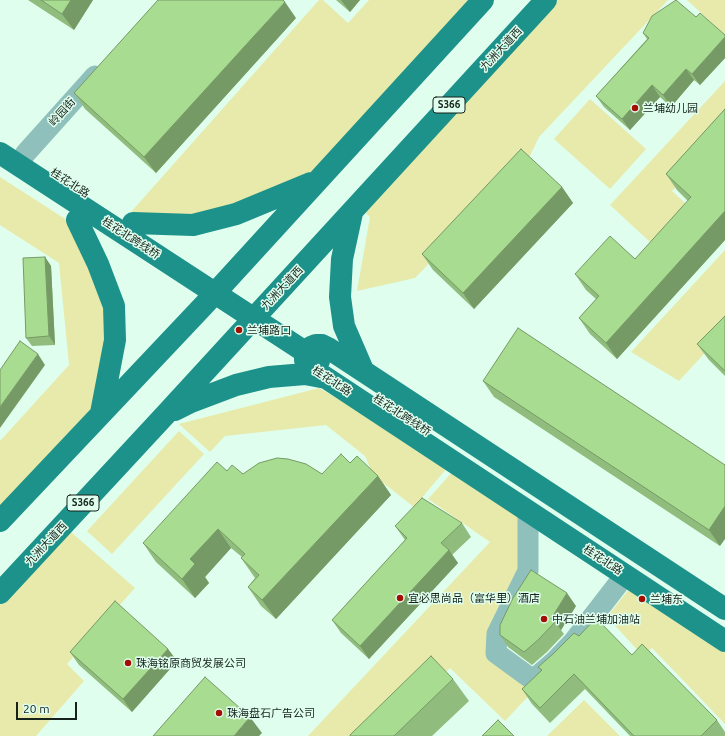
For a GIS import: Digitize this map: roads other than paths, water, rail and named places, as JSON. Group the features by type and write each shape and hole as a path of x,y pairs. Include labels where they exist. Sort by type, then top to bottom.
{"main road":[{"path":"0,521 205,304 483,0"},
{"name":"九洲大道西","path":"0,592 166,414 546,0"},
{"name":"桂花北路","path":"0,138 133,223 141,232 145,240 142,250 137,254 132,255 0,170"},
{"name":"桂花北跨线桥","path":"0,153 684,597"},
{"path":"133,223 194,225 236,214 318,180"},
{"path":"353,211 342,259 340,297 344,326 363,370"},
{"path":"77,220 98,264 114,306 116,340 102,413"},
{"name":"桂花北路","path":"721,638 308,366 305,356 311,347 322,345 363,370 725,610"},
{"path":"166,414 191,402 228,388 264,378 305,374 327,378"},
{"path":"684,597 725,610"},
{"path":"684,597 721,638"}],"lane":[{"name":"岭园街","path":"24,154 107,63"},
{"path":"528,511 528,571 497,634 496,653 533,680 555,661 574,641 625,575"}],"place":[{"name":"兰埔幼儿园","path":"635,108"},
{"name":"兰埔路口","path":"239,330"},
{"name":"宜必思尚品（富华里）酒店","path":"400,598"},
{"name":"兰埔东","path":"642,599"},
{"name":"中石油兰埔加油站","path":"544,619"},
{"name":"珠海铭原商贸发展公司","path":"128,663"},
{"name":"珠海盘石广告公司","path":"219,713"}]}
